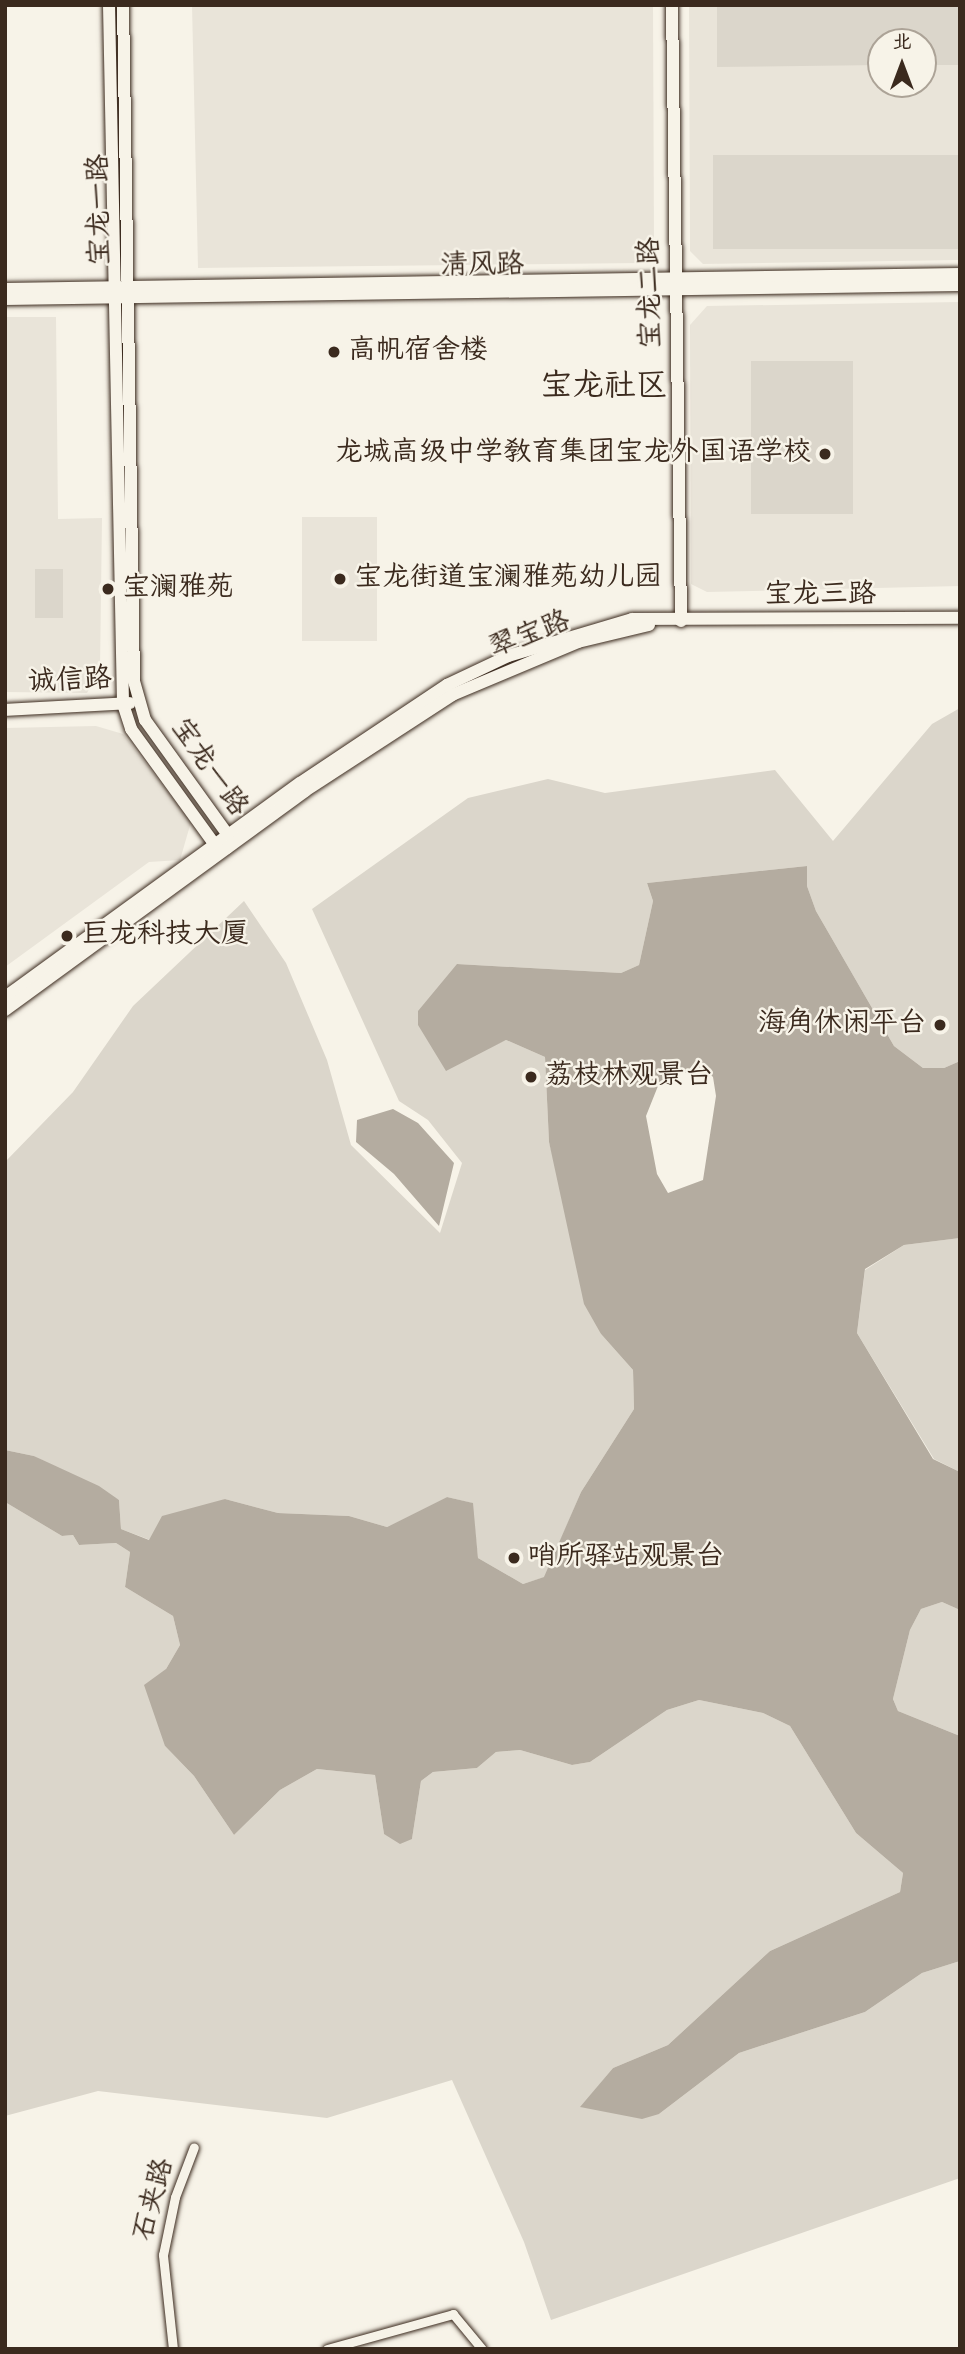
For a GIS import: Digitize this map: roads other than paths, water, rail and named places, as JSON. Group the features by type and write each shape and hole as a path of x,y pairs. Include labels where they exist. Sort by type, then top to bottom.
{"street":[{"name":"宝龙一路","path":"109,5 137,702 145,720 223,843"},
{"name":"宝龙一路","path":"123,5 123,704 131,729 223,843"},
{"name":"宝龙二路","path":"672,5 681,621"},
{"name":"清风路","path":"676,284 960,274"},
{"name":"清风路","path":"5,289 121,292 676,284 960,285"},
{"name":"清风路","path":"5,299 121,292"},
{"name":"宝龙三路","path":"681,621 960,618"},
{"name":"翠宝路","path":"5,997 223,843 452,695 578,642 681,621"},
{"name":"诚信路","path":"5,710 137,702"},
{"name":"翠宝路","path":"5,1010 223,843"},
{"name":"石夹路","path":"173,2349 163,2256 174,2197 194,2147"},
{"path":"327,2349 453,2314 482,2349"}],"place":[{"name":"高帆宿舍楼","path":"334,352"},
{"name":"龙城高级中学教育集团宝龙外国语学校","path":"825,454"},
{"name":"宝龙街道宝澜雅苑幼儿园","path":"340,579"},
{"name":"宝澜雅苑","path":"108,589"},
{"name":"巨龙科技大厦","path":"67,936"},
{"name":"海角休闲平台","path":"940,1025"},
{"name":"荔枝林观景台","path":"531,1077"},
{"name":"哨所驿站观景台","path":"514,1558"}],"district":[{"name":"宝龙社区","path":"604,388"}]}
